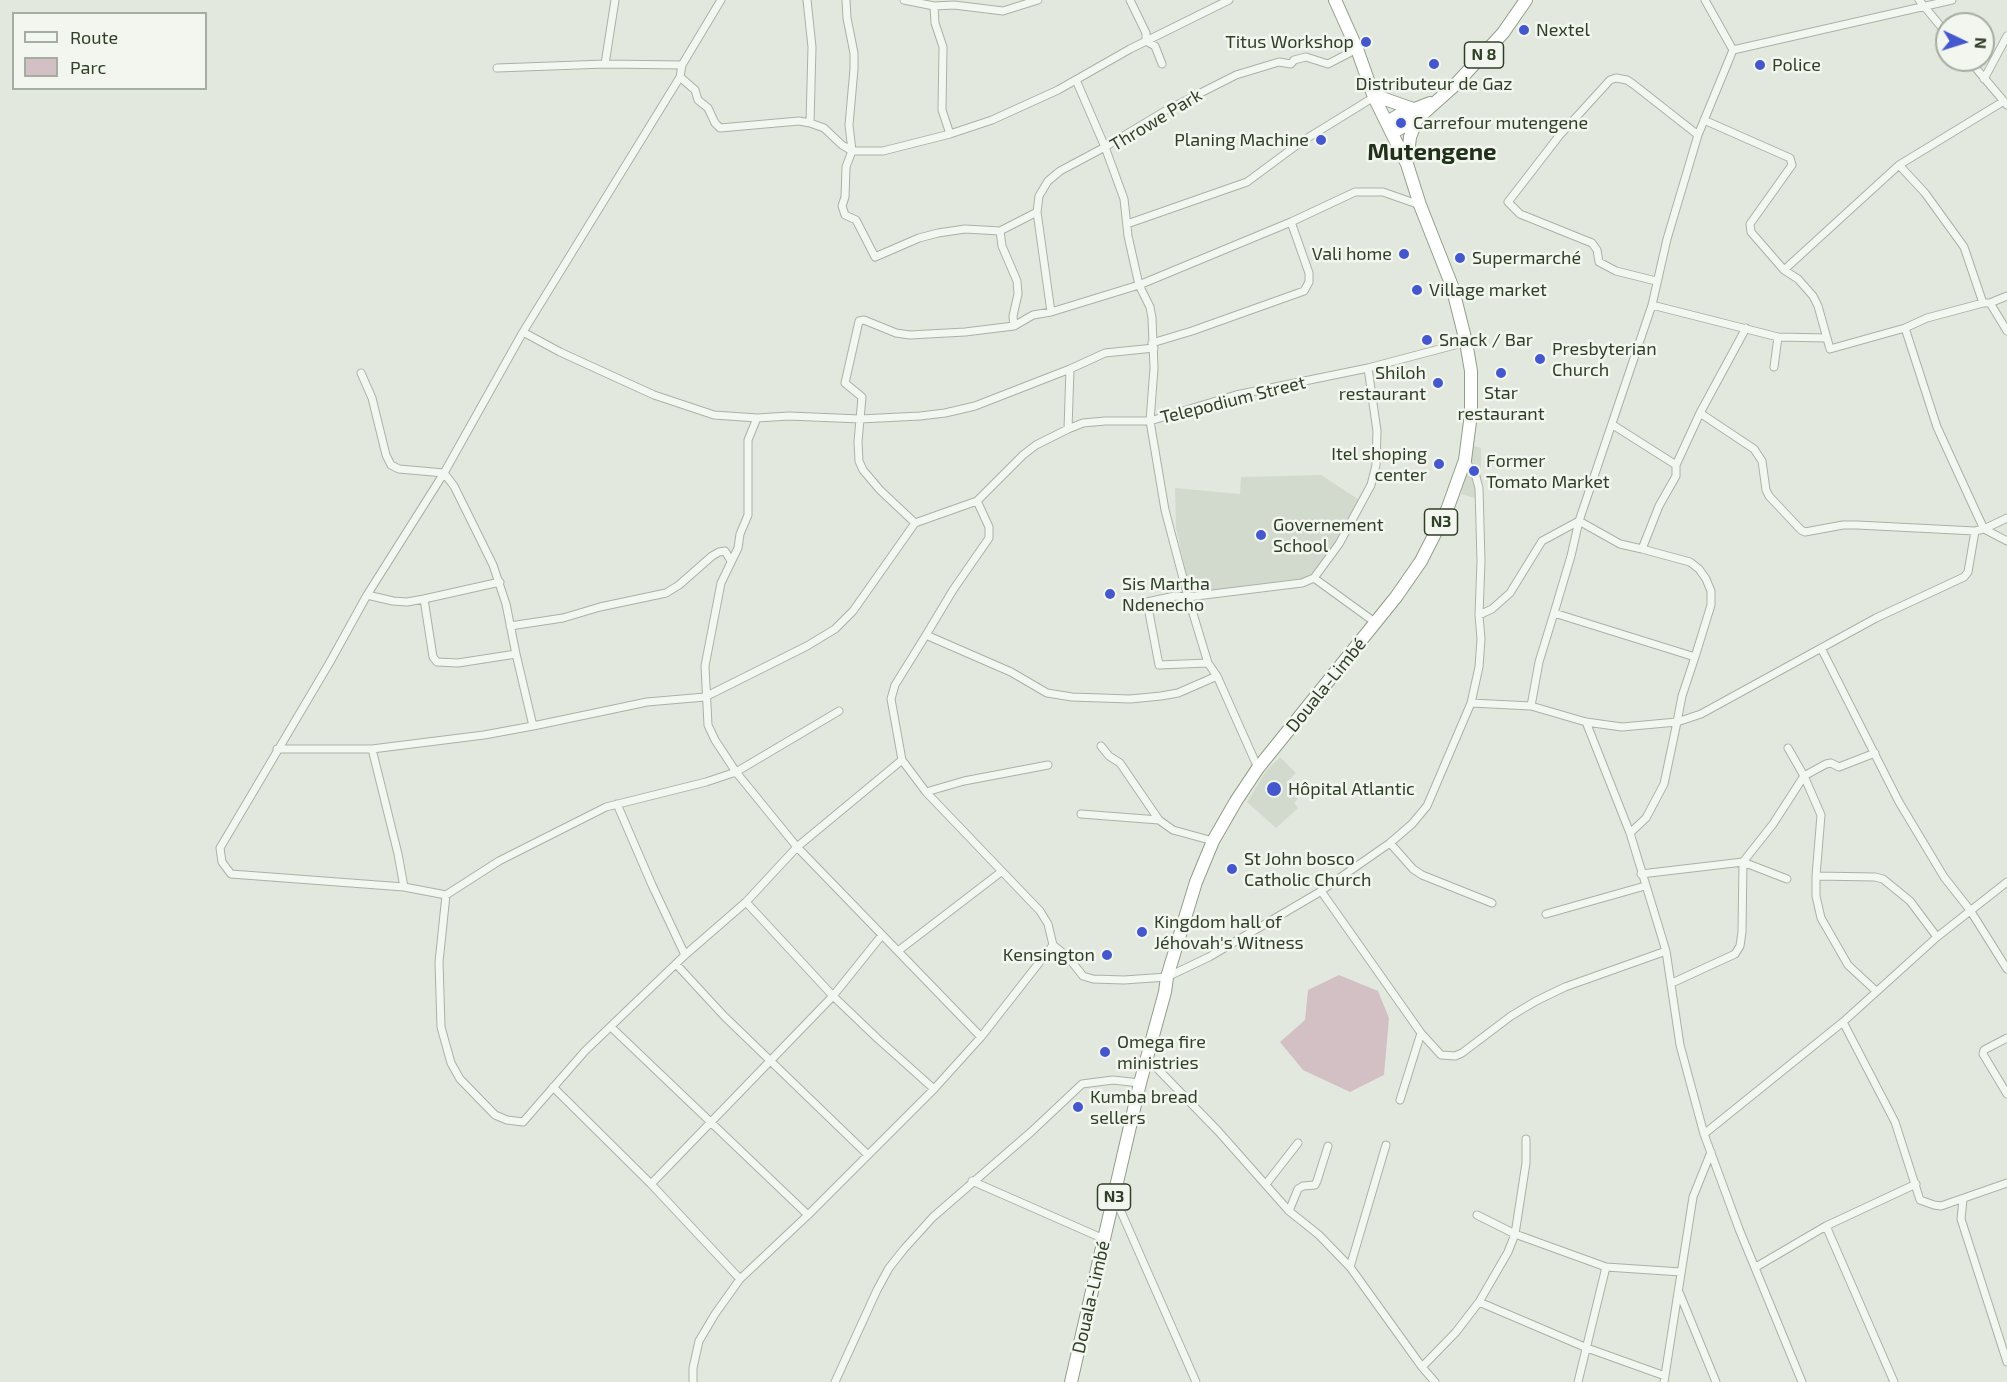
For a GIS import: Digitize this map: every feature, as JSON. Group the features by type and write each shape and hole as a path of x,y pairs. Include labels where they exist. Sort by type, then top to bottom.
{"highway":[{"name":"Douala-Limbé","path":"1071,1382 1140,1083 1166,992 1167,977 1196,882 1213,842 1258,768 1376,623 1421,561 1447,510 1465,460 1471,414 1471,372 1452,286 1420,205 1407,164 1374,97 1357,49 1335,0"},
{"name":"N 8","path":"1389,127 1434,102 1482,57 1527,0"},
{"path":"1370,85 1382,98 1415,113 1407,164"}],"street":[{"path":"605,63 615,0"},
{"path":"721,0 682,66 680,77 523,332 444,473 367,595 220,848 222,862 231,874 404,887 446,895 529,845 617,804 706,782 736,772 839,711"},
{"path":"807,0 812,47 810,123"},
{"path":"846,0 854,69 849,125 852,150 846,168 845,197 842,206 845,215 856,220 875,257 919,238 938,233 965,229 1000,231 1036,213"},
{"path":"904,0 934,6 954,4 1003,11 1038,0"},
{"path":"1130,0 1146,33 1146,40"},
{"path":"680,77 695,90 698,100 708,108 720,128 799,121 824,128 842,145 852,150 891,149 950,134 992,120 1058,90 1146,40 1230,0"},
{"path":"1705,0 1733,50"},
{"path":"1733,50 1921,3 1952,0"},
{"path":"1921,3 1935,20"},
{"path":"934,6 935,23 943,47 942,110 950,134"},
{"path":"1984,79 2007,36"},
{"path":"1146,40 1155,46 1162,64"},
{"name":"Throwe Park","path":"1139,285 1126,224 1124,199 1105,147 1165,111 1236,75 1280,62 1291,64 1294,60 1305,57 1328,64 1357,49"},
{"path":"1531,706 1539,662 1571,556 1579,521 1652,305 1667,239 1698,135 1733,50"},
{"path":"497,68 605,63 682,66"},
{"path":"1784,270 1899,165 2005,103 1978,72"},
{"path":"1656,281 1616,271 1599,262 1597,250 1592,243 1520,214 1508,202 1559,136 1610,80 1616,78 1626,80 1698,135"},
{"path":"1051,312 1036,213 1039,196 1047,181 1060,171 1105,147 1077,80"},
{"path":"1126,224 1247,182 1301,142 1374,97"},
{"path":"1704,120 1790,158 1792,165 1749,228 1784,270 1798,279 1813,296 1830,349 1905,328 1927,318 2007,296"},
{"path":"1899,165 1925,193 1959,240 1986,303 2007,331"},
{"path":"915,523 880,490 863,470 859,460 858,442 862,397 845,383 859,321 864,320 896,333 909,335 966,332 1014,326 1033,315 1051,312 1139,285 1292,222 1355,192 1383,192 1420,205"},
{"path":"523,332 654,395 714,415 757,418 789,416 860,418 928,415 975,406 1105,353 1153,345 1304,291 1309,282 1309,273 1292,222"},
{"path":"1000,231 1002,246 1017,281 1018,294 1013,316 1014,326"},
{"name":"Telepodium Street","path":"1139,285 1150,307 1153,345 1150,421 1236,395 1368,368 1466,342"},
{"path":"1652,305 1778,337 1827,338"},
{"path":"1642,549 1659,506 1676,476 1676,465 1700,412 1746,328"},
{"path":"1905,328 1937,427 1984,529 2007,541"},
{"path":"1774,368 1778,337"},
{"path":"1208,663 1164,666 1157,663 1147,602 1175,596 1188,597 1302,583 1314,578 1339,544 1371,485 1376,465 1377,431 1368,368"},
{"path":"1068,429 1070,369"},
{"path":"361,373 372,398 386,455 391,465 399,469 444,473 454,486 468,513 500,582 533,726"},
{"path":"1700,412 1754,449 1762,461 1769,496 1805,532 1843,525 1975,531 2007,518"},
{"path":"757,418 748,440 748,515 740,534 738,548 721,583 707,648 705,697 710,732 736,772 797,848 981,1036"},
{"path":"278,749 372,749 484,735 647,702 705,697 836,629 853,611 915,523 977,501 1036,445 1083,423 1150,421 1165,510 1208,663 1217,676 1258,768"},
{"path":"1613,425 1676,465"},
{"path":"977,501 989,527 989,538 953,590 895,685 891,699 902,760 926,792 1040,911 1048,924 1053,945 1068,957 1074,968 1083,976 1093,979 1124,980 1167,977 1241,940 1321,891 1390,843 1413,824 1427,806 1471,703 1479,667 1481,561 1479,488 1476,477 1465,460"},
{"path":"1579,521 1620,544 1690,562 1699,569 1711,591 1711,605 1682,696 1670,766 1662,791 1646,818 1630,834"},
{"path":"1479,615 1492,609 1510,593 1542,541 1579,521"},
{"path":"1471,703 1531,706 1586,722 1622,727 1677,722 1701,714 1876,618 1964,577 1968,572 1975,531"},
{"path":"510,626 563,618 600,607 653,597 674,589 719,552 725,551 731,561"},
{"path":"1314,578 1376,623"},
{"path":"367,595 407,602 500,582"},
{"path":"424,599 433,657 437,662 458,663 516,654"},
{"path":"1554,613 1695,657"},
{"path":"926,636 1011,672 1047,693 1072,697 1130,699 1161,696 1178,693 1217,676"},
{"path":"1821,648 1899,802 1944,877 1970,910 2007,969"},
{"path":"1586,722 1630,834 1665,951 1672,982 1680,1045 1704,1134 1739,1229 1802,1382"},
{"path":"1101,746 1109,756 1120,763 1159,820 1173,830 1213,842"},
{"path":"1788,748 1804,776 1821,815 1816,876 1816,896 1821,918 1848,965 1876,991"},
{"path":"372,749 404,887"},
{"path":"1672,982 1735,954 1740,946 1742,932 1743,862 1773,824 1804,776 1826,764 1831,763 1839,767 1875,753"},
{"path":"446,895 439,962 441,1027 451,1063 460,1079 495,1115 507,1120 523,1122 585,1051 685,955 746,902 797,848 902,760"},
{"path":"926,792 964,781 1048,765"},
{"path":"617,804 685,955"},
{"path":"1081,814 1159,820"},
{"path":"1390,843 1413,869 1422,875 1492,903"},
{"path":"1641,874 1743,862 1787,879"},
{"path":"898,951 1001,872"},
{"path":"1816,876 1875,876 1883,879 1910,901 1938,937"},
{"path":"1704,1134 1843,1022 1938,937 2007,882"},
{"path":"1546,914 1645,886"},
{"path":"1321,891 1421,1033 1441,1055 1455,1056 1462,1053 1511,1016 1565,987 1665,951"},
{"path":"746,902 833,996 934,1089"},
{"path":"651,1184 833,996 882,935"},
{"path":"693,1382 693,1368 699,1341 715,1314 741,1279 934,1089 981,1036 1053,945"},
{"path":"676,964 724,1016 868,1155"},
{"path":"1843,1022 1895,1122 1920,1200 1941,1206 2007,1184"},
{"path":"611,1027 808,1215"},
{"path":"1400,1100 1421,1033"},
{"path":"2007,1038 1984,1050 1983,1054 2007,1094"},
{"path":"1148,1059 1218,1131 1289,1212 1319,1235 1350,1267 1435,1382"},
{"path":"835,1382 889,1268 933,1217 1082,1084 1113,1080 1140,1083"},
{"path":"553,1087 651,1184 741,1279"},
{"path":"1422,1367 1449,1340 1479,1302 1508,1251 1515,1234 1526,1163 1526,1139"},
{"path":"1266,1184 1298,1143"},
{"path":"1350,1267 1386,1145"},
{"path":"1289,1212 1298,1189 1315,1185 1328,1146"},
{"path":"1479,1302 1664,1379 1693,1197 1711,1152"},
{"path":"972,1181 1105,1239"},
{"path":"1756,1267 1826,1227 1916,1184"},
{"path":"1114,1195 1196,1382"},
{"path":"1963,1199 1961,1219 2007,1362"},
{"path":"1477,1215 1515,1234 1606,1267 1681,1272"},
{"path":"1826,1227 1894,1382"},
{"path":"1578,1382 1606,1267"},
{"path":"1679,1292 1716,1382"}],"shaded area":[{"name":"Former Tomato Market","path":"1474,446 1481,448 1481,500 1461,494"},
{"name":"Governement School","path":"1321,475 1361,501 1341,541 1308,582 1196,594 1187,577 1176,528 1175,488 1240,494 1241,477"},
{"name":"Hôpital Atlantic","path":"1280,757 1296,773 1287,782 1298,795 1294,803 1298,808 1276,828 1247,802 1266,771"}],"green space":[{"path":"1339,975 1378,991 1389,1018 1384,1075 1350,1092 1303,1070 1280,1042 1305,1020 1308,990"}],"place":[{"name":"Nextel","path":"1524,30"},
{"name":"Titus Workshop","path":"1366,42"},
{"name":"Distributeur de Gaz","path":"1434,64"},
{"name":"Police","path":"1760,65"},
{"name":"Carrefour mutengene","path":"1401,123"},
{"name":"Planing Machine","path":"1321,140"},
{"name":"Vali home","path":"1404,254"},
{"name":"Supermarché","path":"1460,258"},
{"name":"Village market","path":"1417,290"},
{"name":"Snack / Bar","path":"1427,340"},
{"name":"Presbyterian Church","path":"1540,359"},
{"name":"Star restaurant","path":"1501,373"},
{"name":"Shiloh restaurant","path":"1438,383"},
{"name":"Itel shoping center","path":"1439,464"},
{"name":"Former Tomato Market","path":"1474,471"},
{"name":"Governement School","path":"1261,535"},
{"name":"Sis Martha Ndenecho","path":"1110,594"},
{"name":"Hôpital Atlantic","path":"1274,789"},
{"name":"St John bosco Catholic Church","path":"1232,869"},
{"name":"Kingdom hall of Jéhovah's Witness","path":"1142,932"},
{"name":"Kensington","path":"1107,955"},
{"name":"Omega fire ministries","path":"1105,1052"},
{"name":"Kumba bread sellers","path":"1078,1107"}],"district":[{"name":"Mutengene","path":"1432,152"}]}
